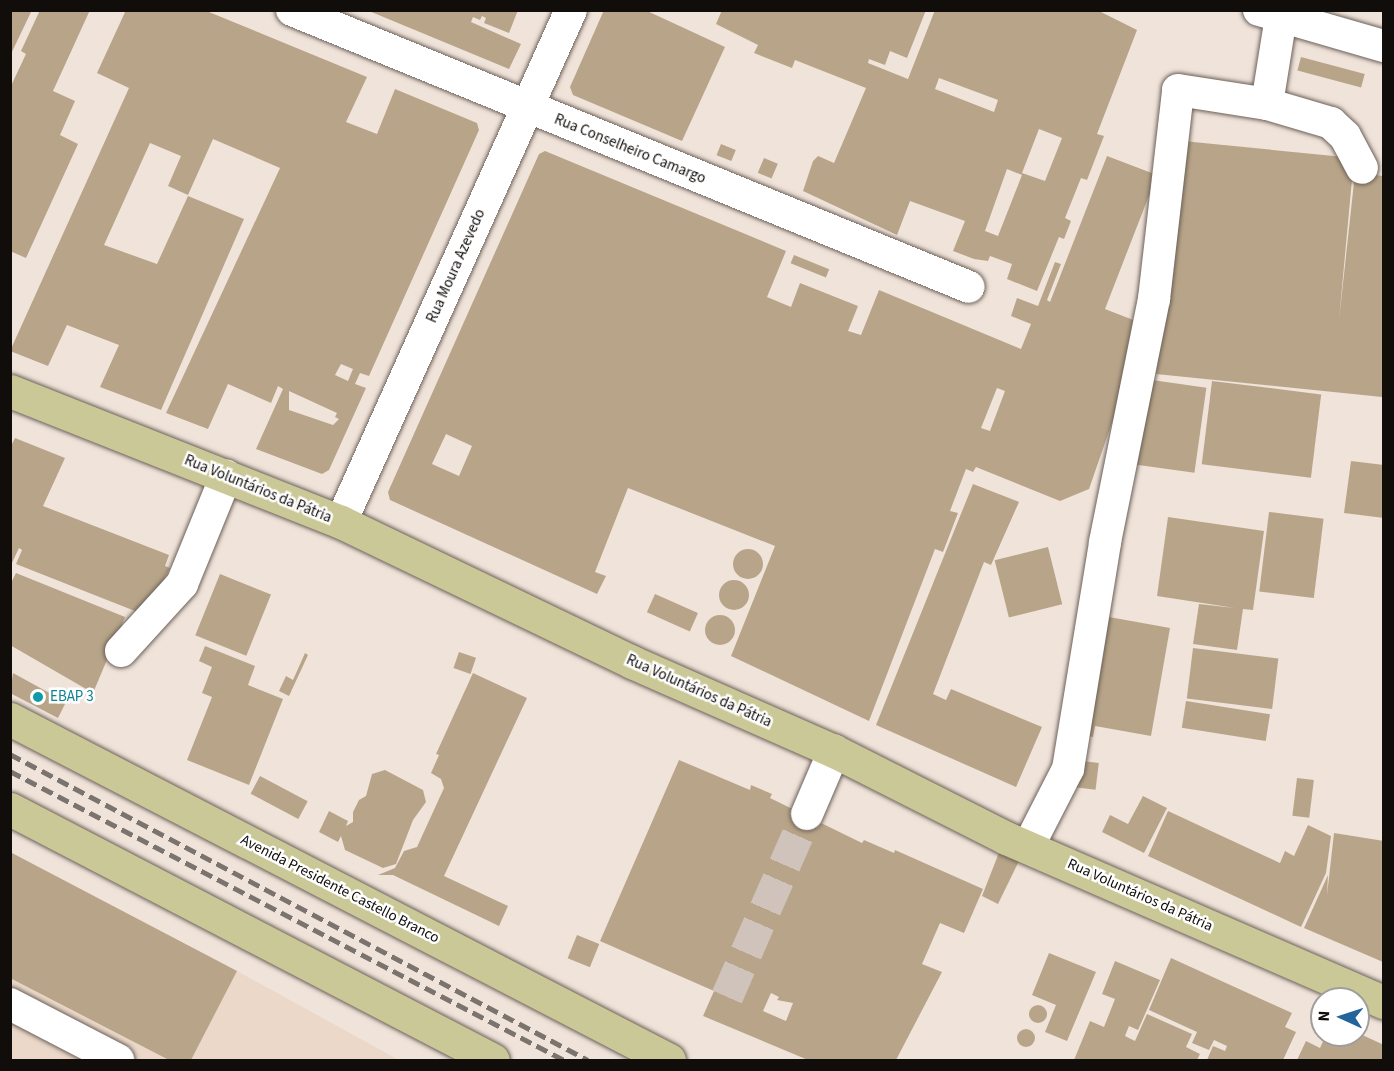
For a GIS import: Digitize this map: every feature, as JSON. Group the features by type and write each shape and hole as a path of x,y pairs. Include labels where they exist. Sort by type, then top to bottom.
{"main road":[{"name":"Rua Voluntários da Pátria","path":"10,391 341,522 632,662 834,751 1028,847 1383,1002"},
{"name":"Avenida Presidente Castello Branco","path":"10,719 669,1060"},
{"path":"10,809 493,1060"}],"street":[{"name":"Rua Conselheiro Camargo","path":"292,10 969,287"},
{"name":"Rua Moura Azevedo","path":"341,522 571,10"},
{"path":"1267,104 1270,14 1383,46"},
{"path":"1028,847 1068,769 1105,542 1154,299 1178,90 1267,104 1331,123 1345,136 1362,168"},
{"path":"121,651 182,584 226,476"},
{"path":"807,814 834,751"},
{"path":"10,1004 118,1060"}],"shaded area":[{"path":"10,852 237,971 399,1060 11,1060"}],"building":[{"path":"10,10 32,10 10,56"},
{"path":"40,10 90,10 53,91 75,101 60,135 78,144 26,258 10,251 10,88 26,54 21,51"},
{"path":"126,10 204,10 367,77 346,122 377,134 395,89 477,123 479,130 369,376 360,373 355,384 366,388 329,470 322,474 256,449 283,389 278,386 271,403 228,384 208,429 166,413 280,168 213,139 188,195 168,186 181,156 150,143 104,245 157,264 188,196 244,219 161,410 100,387 119,345 67,325 48,366 10,351 129,88 97,73","holes":["341,364 353,369 348,381 335,375","289,391 337,413 335,417 339,419 333,425 289,410"]},
{"path":"518,10 509,33 484,23 486,18 482,16 480,20 473,17 471,22 521,44 509,69 369,11"},
{"path":"604,10 645,10 725,47 682,141 573,95 570,87"},
{"path":"722,10 926,10 907,58 890,51 885,65 869,59 868,63 908,79 935,10 1097,10 1137,30 1097,134 1104,136 1087,180 1081,178 1065,218 1071,221 1064,239 1059,237 1037,291 1007,279 1012,264 990,256 988,261 974,259 953,251 965,221 910,201 897,235 803,191 813,161 818,156 834,163 866,88 795,60 792,68 754,53 758,45 716,24","holes":["939,78 998,100 994,112 935,89","1039,129 1062,138 1045,181 1022,173","1007,169 1022,175 998,236 985,231"]},
{"path":"1301,57 1365,74 1361,88 1297,71"},
{"path":"1183,141 1354,158 1339,320 1355,173 1384,176 1382,397 1156,374 1178,145"},
{"path":"721,144 736,150 731,161 717,155"},
{"path":"545,151 786,251 767,297 791,307 800,283 858,306 848,331 861,335 879,290 1021,349 1031,324 1011,316 1017,298 1038,306 1055,262 1061,264 1047,300 1050,302 1107,156 1157,175 1105,309 1146,325 1089,489 1060,501 976,467 973,472 966,469 950,511 958,513 943,552 935,549 869,721 731,656 775,546 628,488 595,572 606,576 597,594 390,500 388,492 539,154","holes":["997,388 1005,391 990,431 981,428","446,434 472,446 459,476 432,464"]},
{"path":"764,158 778,164 772,179 758,173"},
{"path":"794,255 829,269 826,278 791,263"},
{"path":"1145,379 1206,388 1194,473 1133,464"},
{"path":"1212,381 1321,394 1311,478 1202,464"},
{"path":"15,438 65,458 43,506 169,555 165,566 170,568 145,615 16,564 22,550 19,548 10,567 10,448"},
{"path":"1351,461 1384,465 1384,518 1344,513"},
{"path":"973,484 1019,502 991,565 984,562 933,694 946,700 951,689 1042,727 1016,787 876,725"},
{"path":"1269,512 1324,519 1314,598 1259,591"},
{"path":"1168,517 1264,531 1253,610 1243,609 1237,650 1193,644 1199,604 1235,608 1157,596"},
{"path":"1048,547 1062,604 1009,618 995,560"},
{"path":"748,549 759,553 763,564 759,575 748,579 737,575 733,564 737,553"},
{"path":"16,573 125,617 93,693 10,645 10,585"},
{"path":"220,574 271,595 246,656 195,635"},
{"path":"734,580 745,584 749,595 745,606 734,610 723,606 719,595 723,584"},
{"path":"655,594 698,613 690,631 647,612"},
{"path":"720,615 731,619 735,630 731,641 720,645 709,641 705,630 709,619"},
{"path":"1098,615 1170,628 1151,736 1095,726 1093,737 1076,734"},
{"path":"205,646 255,666 248,685 283,699 249,785 187,760 212,697 202,693 212,667 199,661"},
{"path":"1193,648 1278,658 1272,709 1187,699"},
{"path":"459,652 476,658 470,674 453,668"},
{"path":"305,653 308,655 289,696 279,691 286,676 293,680"},
{"name":"EBAP 3","path":"13,673 66,702 58,718 10,693"},
{"path":"473,673 527,698 444,876 508,906 499,926 393,875 378,875 395,868 404,851 417,847 444,788 441,779 431,773 439,755 436,754"},
{"path":"1186,701 1270,714 1266,741 1182,728"},
{"path":"679,760 750,790 751,785 772,794 770,798 862,843 864,840 894,853 895,850 983,889 964,933 940,923 922,964 942,972 896,1060 808,1060 703,1016 714,991 600,941","holes":["771,993 779,997 777,1000 793,1003 786,1021 763,1011"]},
{"path":"1074,760 1099,763 1096,790 1071,787"},
{"path":"385,770 423,790 426,802 413,820 396,864 383,868 345,850 341,836 338,842 319,832 329,811 348,821 346,826 353,822 353,812 359,800 366,796 372,774"},
{"path":"260,776 308,801 298,819 251,794"},
{"path":"1297,778 1314,780 1309,818 1292,816"},
{"path":"1143,796 1167,808 1144,853 1102,832 1110,815 1128,824"},
{"path":"1168,811 1280,863 1285,851 1294,856 1308,825 1331,836 1326,873 1301,927 1148,856"},
{"path":"1334,833 1384,841 1383,962 1304,928 1328,875 1327,895"},
{"path":"1000,850 1020,859 998,904 982,896"},
{"path":"10,852 237,971 191,1060 169,1060 10,978"},
{"path":"577,935 599,944 590,967 568,958"},
{"path":"1049,953 1096,972 1067,1041 1045,1032 1056,1005 1032,995"},
{"path":"1171,958 1292,1013 1285,1027 1296,1032 1283,1060 1207,1060 1213,1046 1225,1051 1227,1046 1214,1040 1209,1050 1192,1043 1197,1032 1149,1010"},
{"path":"1115,961 1160,980 1138,1030 1129,1026 1125,1036 1135,1041 1147,1014 1192,1034 1186,1047 1200,1054 1197,1060 1074,1060 1090,1021 1104,1027 1115,999 1102,994"},
{"path":"1038,1005 1045,1007 1047,1014 1045,1021 1038,1023 1031,1021 1029,1014 1031,1007"},
{"path":"1026,1029 1032,1032 1035,1038 1032,1044 1026,1047 1020,1044 1017,1038 1020,1032"},
{"path":"1370,1039 1384,1045 1384,1060 1297,1060 1306,1041 1310,1043 1310,1047 1370,1047"}],"tunnel":[{"path":"727,997 807,814"}],"railway":[{"path":"10,754 588,1060"},
{"path":"10,771 564,1060"}],"place":[{"name":"EBAP 3","path":"38,697"}]}
